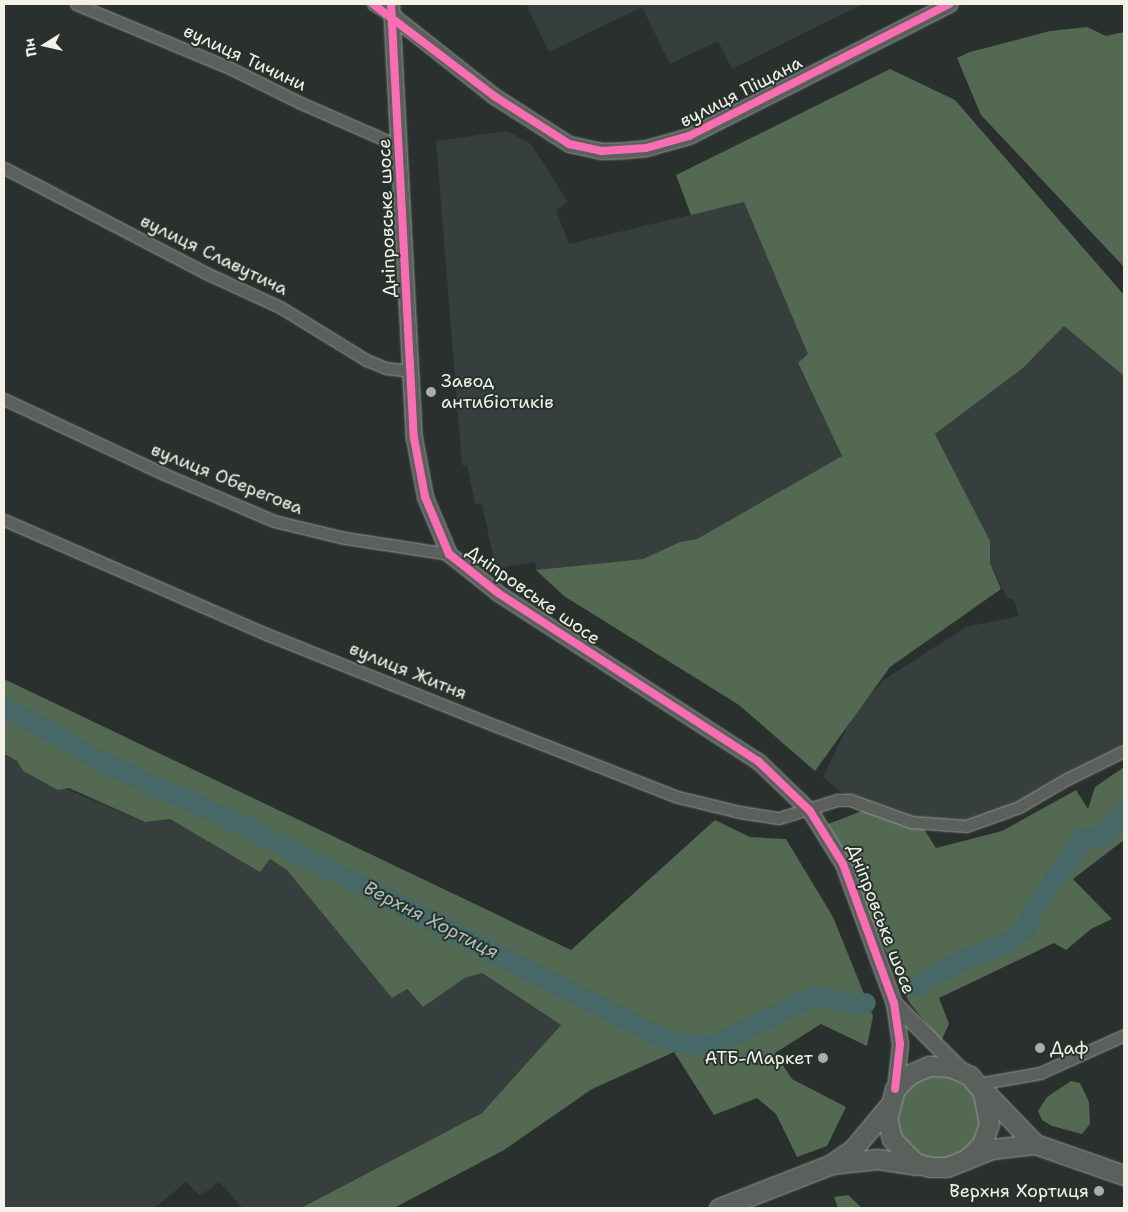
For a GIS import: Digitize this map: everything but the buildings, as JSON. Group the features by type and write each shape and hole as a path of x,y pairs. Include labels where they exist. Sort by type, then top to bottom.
{"main road":[{"path":"719,1208 832,1164 853,1149 888,1107 895,1089 919,1069 940,1065 961,1070 1035,1144 1124,1175"},
{"path":"967,1159 982,1144 989,1124 987,1102 977,1084"},
{"path":"888,1107 892,1140 906,1157 926,1167"},
{"path":"832,1164 878,1159 926,1167 947,1167 992,1150 1035,1144"}],"street":[{"name":"вулиця Тичини","path":"76,4 230,68 303,104 399,146"},
{"path":"373,4 392,10"},
{"name":"вулиця Піщана","path":"392,10 494,96 569,144 602,150 625,150 689,136 949,4"},
{"name":"Дніпровське шосе","path":"392,10 409,371 417,465 425,497 449,554 498,593 758,762 810,811 843,864 894,1003 900,1044 895,1089"},
{"name":"вулиця Славутича","path":"4,168 208,274 280,307 366,360 386,368 409,371"},
{"name":"вулиця Оберегова","path":"4,399 164,474 274,521 345,538 449,554"},
{"name":"вулиця Житня","path":"4,520 266,634 678,797 769,818 810,811 837,800 850,800 911,822 948,827 966,826 1019,808 1065,780 1124,751"},
{"path":"894,1003 961,1070"},
{"path":"977,1084 1040,1073 1124,1035"}],"shaded area":[{"path":"526,4 863,4 732,69 718,41 670,64 642,7 549,52"},
{"path":"507,131 531,144 568,202 556,210 569,244 744,202 809,354 798,364 842,456 697,539 680,542 643,559 536,570 535,562 496,569 482,504 475,504 467,465 462,465 436,141"},
{"path":"1064,326 1124,376 1124,752 1019,807 948,827 850,800 823,777 855,711 885,679 966,627 1019,616 1014,599 1007,598 990,563 990,541 935,434 1023,368"},
{"path":"4,755 17,761 23,771 145,822 170,819 260,872 269,859 287,870 423,1007 465,978 482,973 561,1025 482,1113 301,1208 243,1208 219,1182 200,1196 186,1182 154,1208 4,1208"}],"green space":[{"path":"1087,27 1106,36 1124,32 1124,267 981,115 957,58 970,52 1050,31"},
{"path":"890,69 955,100 1124,295 1124,376 1064,326 1023,368 935,434 990,541 990,563 1001,589 890,667 815,771 739,705 564,596 536,570 643,559 680,542 697,539 842,456 798,363 808,354 744,202 691,215 676,175"},
{"path":"4,679 571,950 715,820 750,837 786,839 833,917 873,1016 867,1046 821,1024 775,1053 792,1079 846,1107 827,1146 797,1157 776,1114 757,1098 714,1115 674,1052 592,1089 504,1150 394,1208 301,1208 482,1113 561,1025 482,973 465,978 423,1007 407,989 392,998 287,870 270,859 260,872 170,819 145,822 69,788 58,790 23,771 17,761 4,754"},
{"path":"1124,767 1124,840 1073,879 1112,919 1091,929 1066,950 1054,943 939,998 949,1024 941,1041 909,1002 828,824 870,808 920,823 936,848 1002,831 1076,790 1088,809 1095,787"},
{"path":"939,1073 955,1077 969,1086 978,1100 982,1116 978,1132 969,1146 955,1155 939,1159 923,1155 909,1146 900,1132 896,1116 900,1100 909,1086 923,1077"},
{"path":"1071,1081 1080,1083 1089,1102 1090,1124 1082,1134 1052,1126 1042,1120 1038,1111 1047,1097"},
{"path":"848,1195 862,1208 838,1208 834,1197"}],"waterway":[{"name":"Верхня Хортиця","path":"4,706 102,762 242,825 670,1042 712,1046 815,996 859,1005 866,1003"},
{"name":"Верхня Хортиця","path":"921,984 916,986 961,961 1008,943 1026,928 1033,910 1083,839 1102,836 1124,812"}],"cycle path":[{"path":"373,4 494,96 569,144 602,151 646,148 689,136 949,4"},
{"path":"391,4 414,438 425,497 449,554 498,593 758,761 810,811 843,864 894,1003 900,1044 895,1089"}],"place":[{"name":"Завод антибіотиків","path":"431,392"},
{"name":"Даф","path":"1040,1048"},
{"name":"АТБ-Маркет","path":"823,1058"},
{"name":"Верхня Хортиця","path":"1099,1191"}]}
